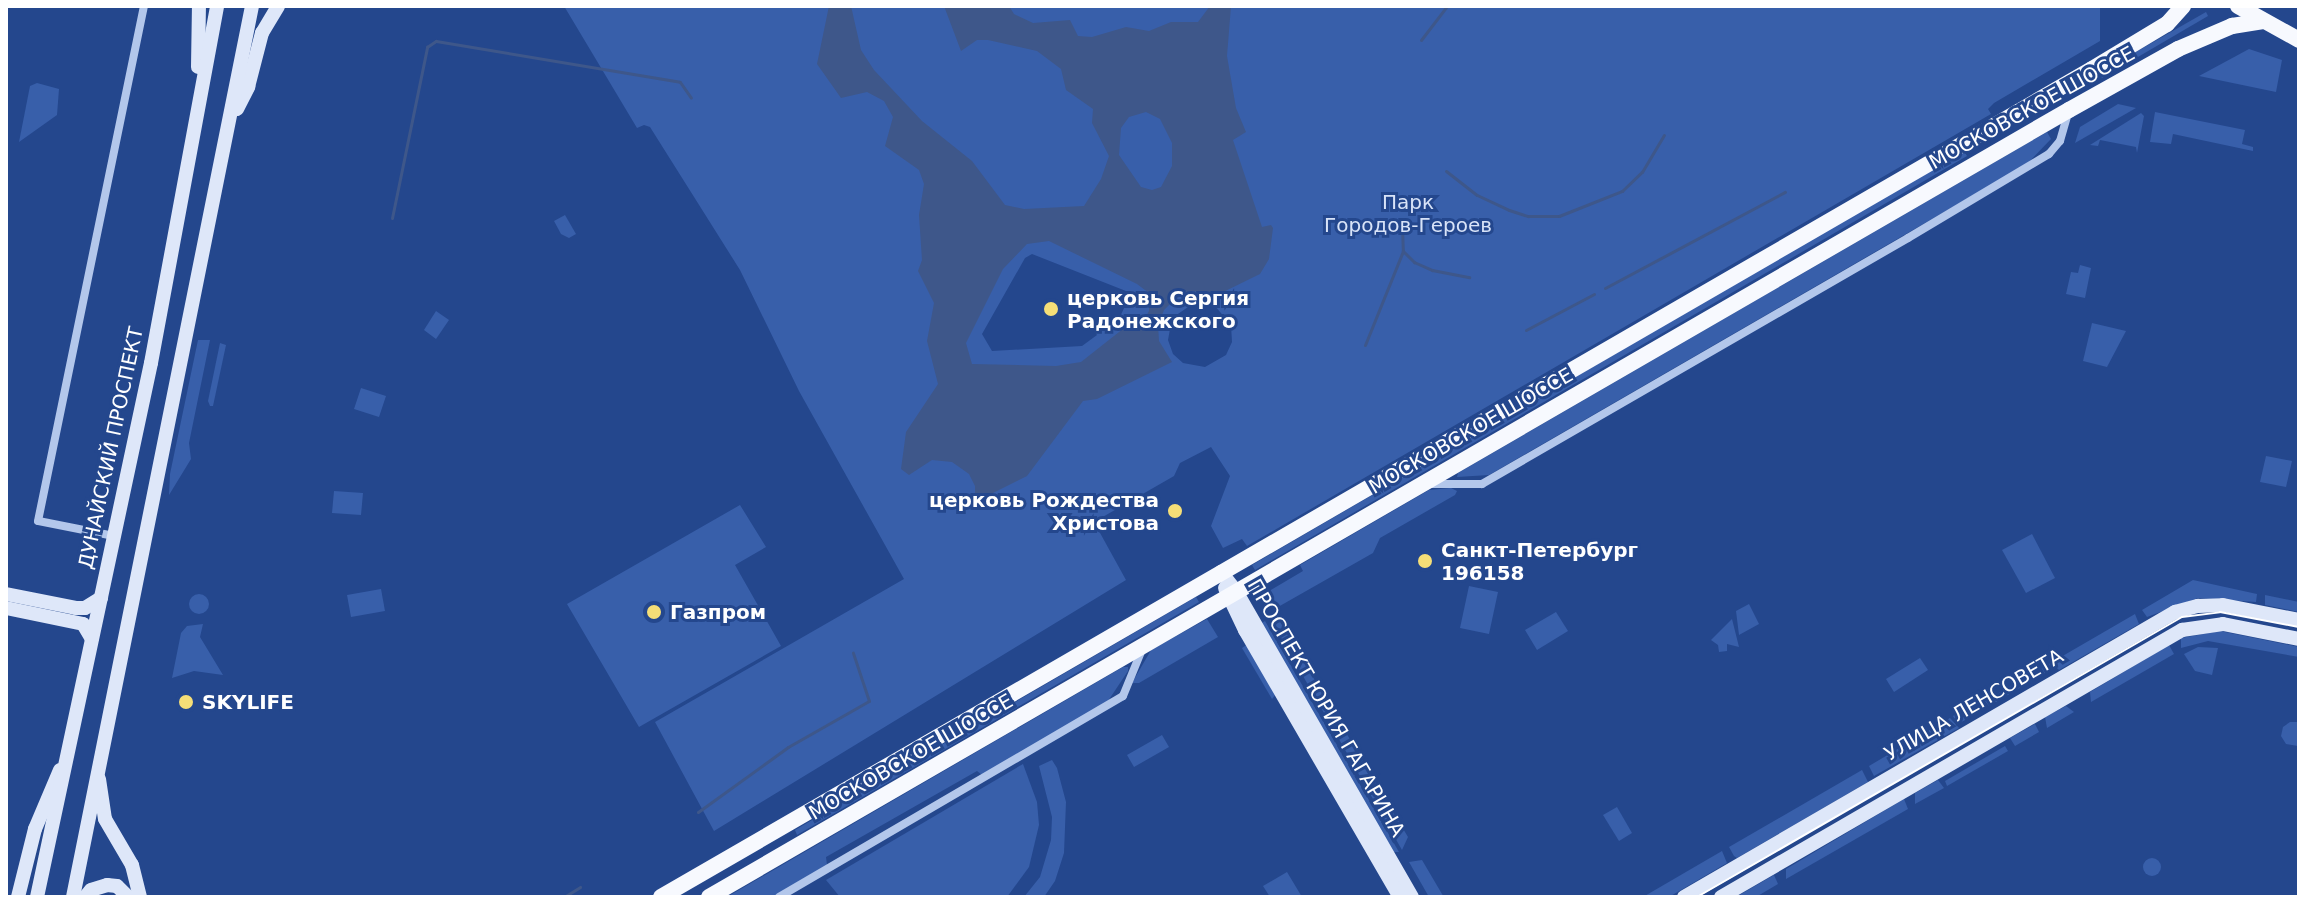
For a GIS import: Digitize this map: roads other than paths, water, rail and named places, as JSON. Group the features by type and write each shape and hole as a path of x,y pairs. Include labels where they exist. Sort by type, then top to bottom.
{"main road":[{"path":"199,6 199,95"},
{"name":"ДУНАЙСКИЙ ПРОСПЕКТ","path":"37,897 151,363 217,6"},
{"path":"73,897 252,6"},
{"path":"228,127 248,87 262,33 278,6"},
{"name":"МОСКОВСКОЕ ШОССЕ","path":"661,897 2152,33 2183,6"},
{"path":"2238,6 2299,40"},
{"name":"МОСКОВСКОЕ ШОССЕ","path":"709,897 1987,156 2178,49 2232,26 2262,21"},
{"path":"1975,136 1987,156"},
{"name":"ПРОСПЕКТ ЮРИЯ ГАГАРИНА","path":"1221,572 1400,897"},
{"name":"ПРОСПЕКТ ЮРИЯ ГАГАРИНА","path":"1232,593 1412,897"},
{"path":"6,594 76,608 85,608 101,598"},
{"name":"УЛИЦА ЛЕНСОВЕТА","path":"1684,897 2175,612 2210,604 2299,620"},
{"path":"6,608 83,624 93,639"},
{"name":"УЛИЦА ЛЕНСОВЕТА","path":"1721,897 2182,630 2223,624 2299,639"},
{"path":"18,897 35,829 69,752"},
{"path":"98,763 105,819 132,865 140,897"},
{"path":"85,897 91,890 107,885 117,886 128,897"}],"street":[{"path":"114,536 38,521 144,6"},
{"path":"1421,484 1482,484 2049,154 2060,141 2069,110"},
{"path":"779,897 1123,696 1145,643"}],"waterway":[{"path":"1421,40 1447,6"},
{"path":"392,218 427,47 436,41 680,82 691,98"},
{"path":"1446,171 1477,195 1509,210 1528,216 1559,216 1622,191 1642,172 1664,135"},
{"path":"1605,288 1785,192"},
{"path":"1402,227 1403,251 1414,262 1432,270 1469,277"},
{"path":"1365,345 1403,251"},
{"path":"1526,330 1594,294"},
{"path":"698,812 788,747 869,701 853,653"},
{"path":"564,897 580,887"}],"tram line":[{"path":"1697,897 2182,617 2220,612 2299,627"}],"place":[{"name":"церковь Сергия Радонежского","path":"1051,309"},
{"name":"церковь Рождества Христова","path":"1175,511"},
{"name":"Санкт-Петербург 196158","path":"1425,561"},
{"name":"Газпром","path":"654,612"},
{"name":"SKYLIFE","path":"186,702"}],"park label":[{"name":"Парк Городов-Героев","path":"1408,214"}]}
